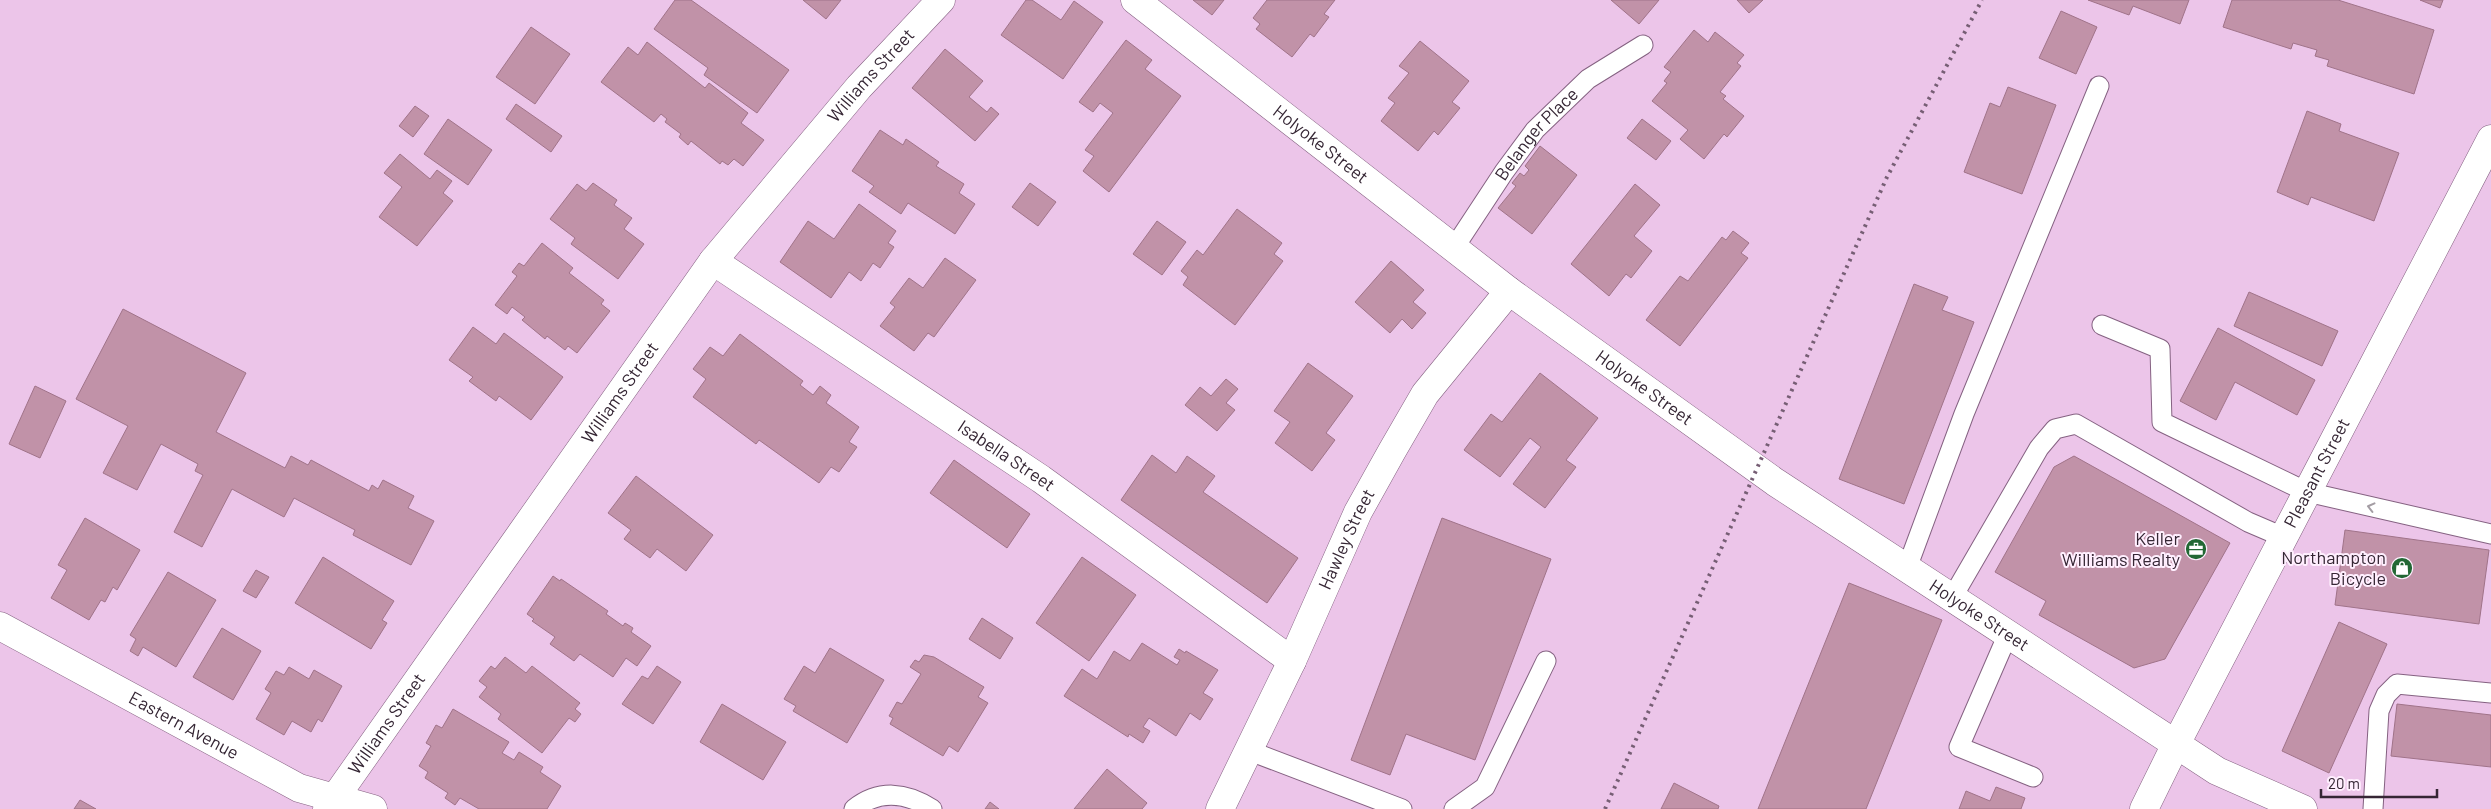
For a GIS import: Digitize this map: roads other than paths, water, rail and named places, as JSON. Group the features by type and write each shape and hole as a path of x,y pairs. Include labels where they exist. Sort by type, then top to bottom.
{"street":[{"name":"Williams Street","path":"330,804 713,261 860,87 941,0"},
{"name":"Holyoke Street","path":"1135,0 1509,291 1775,482 2217,771 2303,809"},
{"name":"Pleasant Street","path":"2144,809 2176,744 2491,140"},
{"name":"Isabella Street","path":"713,261 1040,479 1292,661"},
{"name":"Hawley Street","path":"1220,809 1250,751 1292,661 1358,512 1396,443 1425,394 1509,291"},
{"name":"Eastern Avenue","path":"0,626 330,804 366,805 373,809"}],"lane":[{"name":"Belanger Place","path":"1454,248 1504,172 1535,130 1588,79 1643,45"},
{"path":"1907,568 1964,414 2099,86"},
{"path":"2102,325 2160,349 2162,422 2307,492 2418,519 2491,534"},
{"path":"1952,598 2039,448 2056,429 2076,424 2248,522 2284,537"},
{"path":"2008,634 1959,747 2033,777"},
{"path":"1454,809 1485,787 1546,662"},
{"path":"2373,809 2379,711 2386,695 2397,684 2491,693"},
{"path":"1250,751 1402,809"},
{"path":"854,809 864,800 900,794 932,809"}],"railway":[{"path":"1605,809 1887,177 1982,0"}],"place":[{"name":"Keller Williams Realty","path":"2196,549"},
{"name":"Northampton Bicycle","path":"2402,568"}]}
